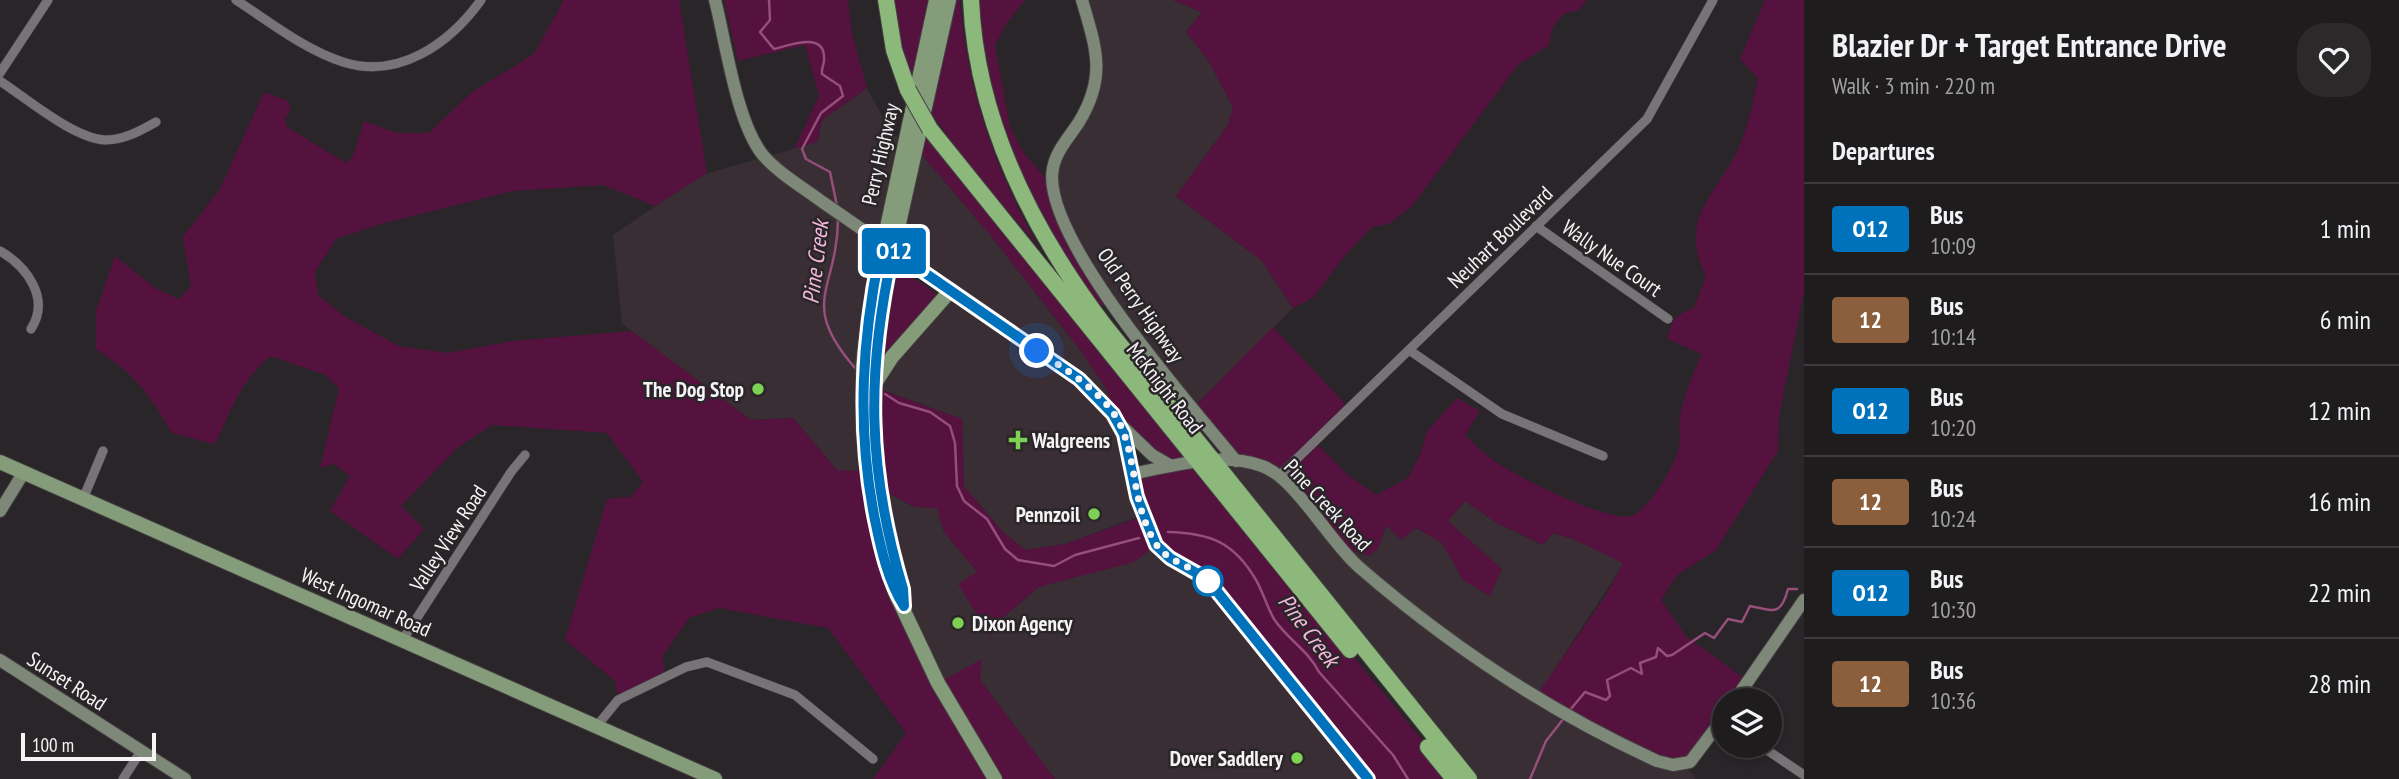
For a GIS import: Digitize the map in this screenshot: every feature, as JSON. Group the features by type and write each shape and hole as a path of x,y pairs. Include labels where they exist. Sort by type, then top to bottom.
{"highway":[{"name":"McKnight Road","path":"886,0 894,50 908,90 930,129 1454,779"},
{"name":"McKnight Road","path":"971,0 976,53 992,118 1010,169 1036,222 1090,307 1468,779"}],"main road":[{"name":"Perry Highway","path":"904,606 903,589 879,488 873,387 888,247 936,0"},
{"name":"Perry Highway","path":"949,0 867,325 863,430 877,530 895,592 904,606 938,683 995,779"},
{"path":"873,387 887,363 951,290"},
{"name":"West Ingomar Road","path":"0,462 715,779"}],"street":[{"path":"0,73 48,0"},
{"path":"236,0 326,55 345,63 367,65 401,62 431,51 460,27 481,0"},
{"path":"715,0 750,134 772,164 821,201 1079,379 1152,455 1171,466"},
{"name":"Old Perry Highway","path":"1082,0 1095,42 1097,75 1089,103 1053,166 1051,182 1059,214 1109,300 1236,461"},
{"name":"Neuhart Boulevard","path":"1279,476 1647,119 1713,0"},
{"path":"0,81 68,126 97,139 124,137 156,122"},
{"name":"Wally Nue Court","path":"1536,226 1668,319"},
{"path":"0,251 18,263 34,283 38,307 32,328"},
{"path":"1409,350 1502,414 1603,456"},
{"path":"1119,422 1126,440 1131,474 1143,515 1156,545 1170,558 1207,579 1368,779"},
{"path":"83,499 103,451"},
{"name":"Valley View Road","path":"402,641 498,492 525,455"},
{"name":"Pine Creek Road","path":"1131,474 1213,459 1260,465 1279,476 1360,568 1474,656 1558,708 1657,761 1685,764 1695,757 1712,734"},
{"path":"0,510 24,472"},
{"path":"1743,688 1804,600"},
{"name":"Sunset Road","path":"0,660 185,779"},
{"path":"596,727 610,706 618,700 686,667 707,662 795,695 873,759"},
{"path":"123,779 141,751"},
{"path":"1779,758 1804,775"}],"shaded area":[{"path":"564,0 679,0 707,173 655,206 603,185 512,191 377,225 336,239 315,272 318,295 344,316 399,346 448,353 512,341 632,331 751,420 793,418 837,470 866,471 877,530 939,682 982,659 980,680 1055,779 873,779 906,733 828,628 719,608 689,618 662,657 665,677 618,700 615,681 565,640 607,499 631,497 643,482 607,433 492,425 457,448 401,506 424,529 398,559 330,511 350,476 334,464 320,468 339,388 325,375 271,356 244,385 215,444 172,433 140,385 96,349 96,311 115,256 155,288 179,299 191,286 183,237 220,189 264,92 288,101 291,110 285,119 287,127 346,163 353,156 364,121 397,133 429,133 472,92 534,54"},
{"path":"724,0 848,0 852,33 867,88 822,120 817,142 794,149 819,96 805,45 738,61"},
{"path":"893,0 929,0 912,76 900,48"},
{"path":"956,0 960,0 969,65 985,127 1008,187 1038,246 971,168 931,113"},
{"path":"977,0 1025,0 1006,24 995,45 1010,127 1024,153 1046,179 1059,220 1105,303 1100,307 1040,214 1015,164 996,112"},
{"path":"1082,0 1173,0 1202,12 1186,32 1208,60 1233,107 1228,125 1176,196 1262,261 1293,308 1193,408 1109,300 1053,193 1059,152 1096,84"},
{"path":"1173,0 1587,0 1579,10 1563,14 1552,29 1549,45 1518,65 1412,206 1389,224 1372,227 1343,258 1314,297 1293,308 1262,261 1176,196 1228,125 1233,107 1208,60 1186,32 1202,12"},
{"path":"1765,0 1804,0 1804,292 1779,415 1778,451 1716,550 1677,575 1661,600 1687,637 1748,681 1743,688 1712,688 1712,734 1701,746 1673,765 1536,696 1606,595 1623,563 1573,539 1553,533 1543,545 1497,523 1465,501 1448,521 1502,569 1490,596 1463,580 1442,543 1416,528 1401,540 1386,525 1378,549 1369,556 1338,546 1285,481 1236,461 1193,408 1273,327 1349,408 1315,442 1348,475 1376,495 1408,478 1420,455 1427,431 1457,398 1480,411 1465,435 1504,467 1561,496 1603,512 1631,516 1638,512 1653,496 1672,465 1679,447 1682,407 1702,354 1667,339 1675,319 1694,308 1706,276 1698,256 1698,222 1703,208 1739,147 1748,122 1758,78 1740,59"},
{"path":"867,88 885,121 904,145 866,471 837,470 793,418 751,420 622,324 613,235 701,175 817,142 822,120"},
{"path":"920,129 1454,779 1368,779 1207,579 1156,545 1134,562 1039,587 999,621 990,636 958,584 977,572 944,532 937,508 914,507 879,488 874,387 962,419 964,486 1002,531 1025,550 1065,544 1143,516 1131,474 1170,466 1119,422 1106,388 1081,351 991,236 916,148"},
{"path":"916,148 991,236 1081,351 1106,388 1119,422 1143,515 1065,544 1025,550 1002,531 964,486 962,419 874,387 951,290 893,251"},
{"path":"900,275 920,282 938,298 885,355 882,354 895,281"},
{"path":"1213,459 1252,463 1383,536 1386,525 1416,528 1442,543 1463,580 1502,569 1447,521 1465,501 1497,523 1542,545 1552,533 1573,539 1624,563 1537,696 1684,764 1696,779 1469,779"},
{"path":"879,488 914,507 937,508 944,532 978,572 991,635 999,621 1039,587 1156,545 1196,571 1368,779 1055,779 980,680 938,683 904,606 903,589"}],"waterway":[{"name":"Pine Creek","path":"769,0 770,20 760,32 774,49 804,42 818,44 824,57 822,74 840,86 843,96 821,113 802,149 806,159 830,172 837,206"},
{"name":"Pine Creek","path":"838,220 824,311 828,327 838,346 855,368"},
{"name":"Pine Creek","path":"885,394 899,403 930,412 950,426 955,443 957,486 964,501 987,519 1005,549 1018,560 1054,566 1075,555 1139,538"},
{"name":"Pine Creek","path":"1168,532 1208,538 1230,548 1239,557 1256,580 1279,626 1393,755 1408,779"},
{"path":"1570,710 1585,692 1606,700 1610,696 1607,680 1631,668 1642,674 1640,663 1656,657 1658,648 1667,656 1705,633 1714,638 1728,619 1742,622 1750,606 1775,610 1782,604 1788,589 1797,589"},
{"path":"1530,779 1546,741 1564,718"}],"bus line":[{"name":"O12","path":"882,243 867,325 863,365 863,430 866,471 877,530 888,573 904,606 903,589 886,528 879,488 873,408 878,327 893,251 1079,379 1113,414 1124,434 1137,497 1156,545 1164,554 1207,579 1368,779"}],"place":[{"name":"The Dog Stop","path":"758,389"},
{"name":"Walgreens","path":"1018,440"},
{"name":"Pennzoil","path":"1094,514"},
{"name":"Dixon Agency","path":"958,623"},
{"name":"Dover Saddlery","path":"1297,758"}],"route":[{"path":"1037,351 1079,379 1116,418 1124,434 1137,497 1156,545 1164,554 1196,571 1208,581"}]}
